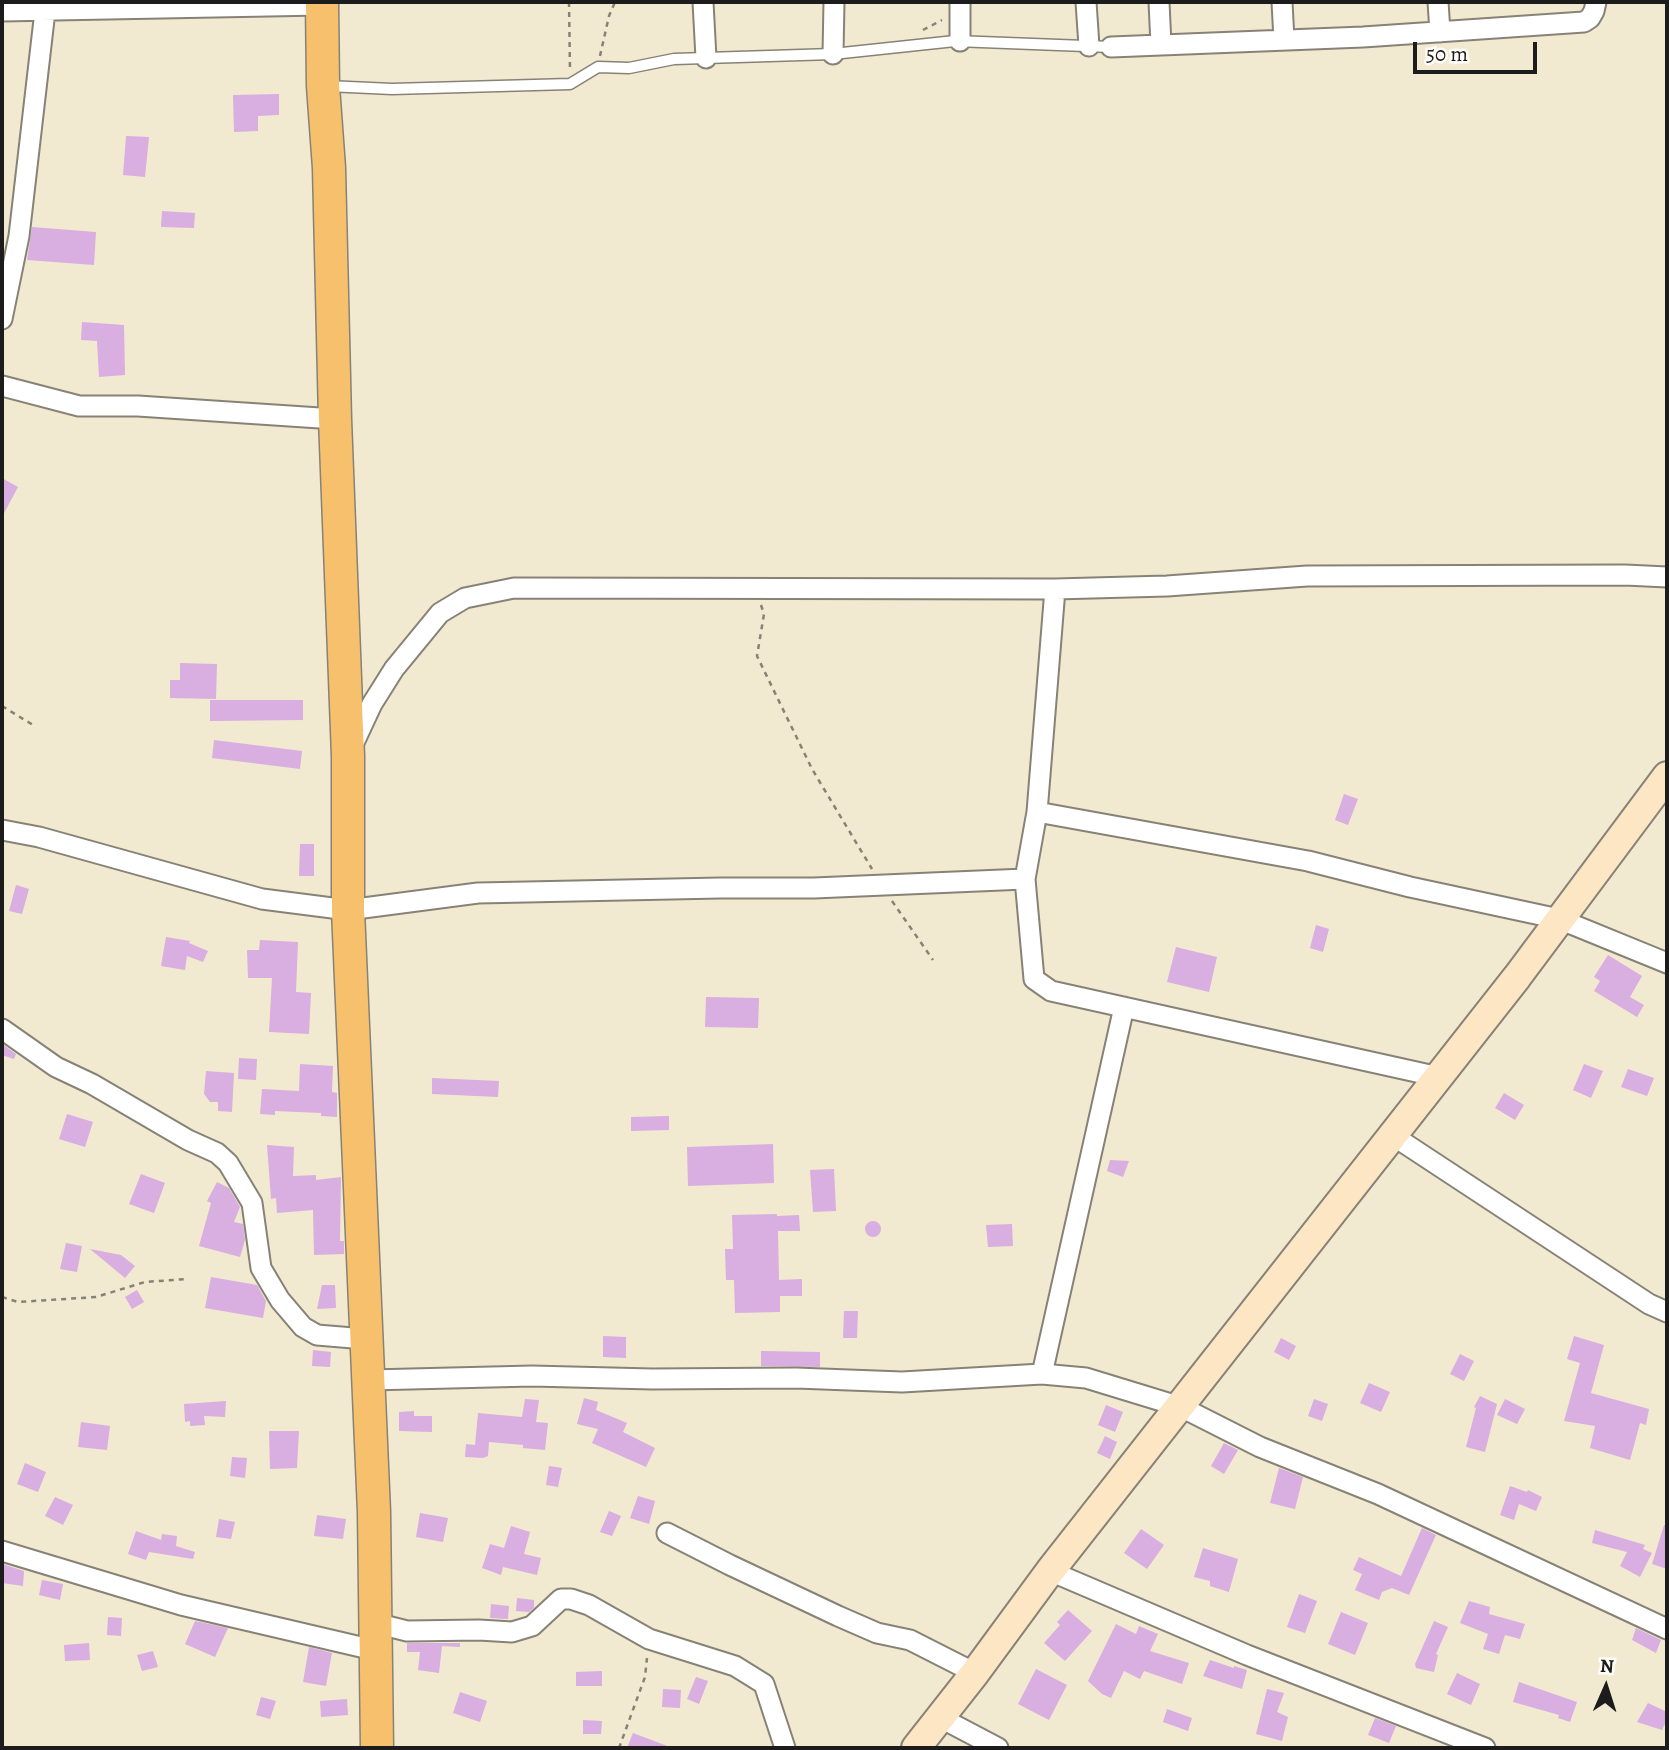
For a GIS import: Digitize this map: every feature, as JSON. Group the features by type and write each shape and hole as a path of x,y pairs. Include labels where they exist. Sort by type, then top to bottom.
{"main road":[{"path":"322,4 348,756 348,910 365,1339 370,1380 377,1637 377,1748"}],"street":[{"path":"703,2 706,58"},
{"path":"833,54 834,2"},
{"path":"1086,2 1089,46"},
{"path":"1159,2 1161,45"},
{"path":"1282,2 1284,40"},
{"path":"1438,2 1440,32"},
{"path":"1111,47 1440,32 1584,22 1594,12 1596,2"},
{"path":"2,11 322,4"},
{"path":"960,5 960,41"},
{"path":"2,319 19,236 45,11"},
{"path":"2,386 79,406 138,406 335,419"},
{"path":"348,756 372,704 394,668 440,613 465,598 514,588 1055,589 1167,586 1307,576 1667,577"},
{"path":"1055,589 1037,812 1025,879 1034,979 1051,991 1439,1077"},
{"path":"916,1748 975,1674 1050,1571 1663,789"},
{"path":"1037,812 1308,861 1410,887 1559,919 1667,963"},
{"path":"2,830 53,841 262,899 348,910 478,893 882,887 1025,879"},
{"path":"1041,1374 1124,1007"},
{"path":"2,1029 56,1067 92,1084 188,1140 217,1153 228,1163 252,1203 261,1268 280,1300 303,1327 317,1335 365,1339"},
{"path":"1392,1135 1649,1304 1667,1312"},
{"path":"370,1380 532,1376 796,1378 902,1382 1041,1374 1086,1378 1181,1406 1261,1447 1378,1494 1667,1629"},
{"path":"667,1533 730,1566 838,1616 877,1633 910,1640 975,1674"},
{"path":"2,1551 181,1605 377,1637 407,1631 512,1632 532,1626 561,1599 570,1599 589,1605 649,1639 735,1666 764,1684 785,1748"},
{"path":"1050,1571 1247,1656 1485,1748"},
{"path":"941,1718 998,1748"}],"lane":[{"path":"323,86 393,89 570,83 598,67 629,68 674,59 833,54 960,41 1111,47"}],"path":[{"path":"569,2 570,83"},
{"path":"598,67 609,16 615,2"},
{"path":"893,48 960,5"},
{"path":"755,589 764,614 757,656 812,769 882,887 933,960"},
{"path":"2,706 33,725"},
{"path":"2,1297 18,1302 96,1297 145,1282 187,1279"},
{"path":"619,1748 645,1677 649,1639"}],"building":[{"path":"279,94 279,115 258,116 258,131 234,132 233,95"},
{"path":"126,136 149,137 145,177 123,175"},
{"path":"162,211 195,213 194,228 161,227"},
{"path":"32,227 96,232 94,265 27,260"},
{"path":"82,322 124,325 125,375 99,377 97,341 81,340"},
{"path":"2,478 18,487 2,517"},
{"path":"180,663 217,664 216,699 170,698 170,680 180,680"},
{"path":"210,700 303,700 303,720 210,721"},
{"path":"214,740 302,751 300,769 212,758"},
{"path":"1344,794 1358,799 1348,825 1335,820"},
{"path":"300,844 314,844 314,876 299,876"},
{"path":"16,885 29,889 22,914 9,911"},
{"path":"1316,925 1329,929 1323,952 1310,948"},
{"path":"166,937 190,941 189,943 208,951 203,962 187,956 185,970 161,966"},
{"path":"260,940 298,942 296,992 311,993 309,1034 269,1032 272,978 248,978 247,950 259,950"},
{"path":"1176,947 1217,957 1209,992 1167,982"},
{"path":"1608,955 1642,976 1630,997 1644,1005 1637,1017 1594,991 1600,981 1594,977"},
{"path":"706,997 759,998 758,1028 705,1027"},
{"path":"2,1044 16,1054 14,1059 2,1055"},
{"path":"239,1058 257,1059 256,1080 238,1079"},
{"path":"300,1064 333,1066 332,1092 337,1093 337,1117 321,1116 321,1113 275,1111 275,1115 260,1114 262,1089 299,1091"},
{"path":"1584,1064 1603,1071 1591,1098 1573,1090"},
{"path":"1628,1069 1654,1078 1647,1096 1621,1087"},
{"path":"206,1071 234,1073 232,1112 218,1111 218,1102 210,1102 204,1094"},
{"path":"432,1078 499,1081 498,1097 432,1094"},
{"path":"1504,1093 1524,1105 1515,1120 1495,1108"},
{"path":"67,1114 93,1122 85,1147 59,1139"},
{"path":"669,1116 669,1130 631,1131 631,1117"},
{"path":"773,1144 774,1183 688,1186 687,1147"},
{"path":"267,1145 294,1147 293,1176 316,1175 316,1180 341,1177 340,1241 344,1241 344,1254 314,1255 313,1210 277,1213 276,1198 271,1199"},
{"path":"1110,1160 1129,1161 1123,1177 1107,1171"},
{"path":"834,1169 836,1211 813,1212 810,1170"},
{"path":"141,1174 165,1183 154,1213 129,1204"},
{"path":"217,1182 229,1188 240,1207 234,1222 243,1224 245,1240 240,1257 199,1246 211,1203 207,1201"},
{"path":"732,1215 799,1215 800,1231 778,1231 779,1280 802,1279 802,1296 780,1296 780,1312 735,1313 734,1280 726,1280 725,1249 733,1249"},
{"path":"873,1221 881,1229 873,1237 865,1229"},
{"path":"1012,1224 1013,1246 988,1247 986,1225"},
{"path":"66,1243 82,1246 77,1272 60,1269"},
{"path":"90,1249 121,1255 135,1266 125,1278"},
{"path":"211,1277 257,1285 266,1301 263,1318 205,1308"},
{"path":"322,1285 335,1285 336,1308 317,1309"},
{"path":"137,1290 144,1302 132,1309 125,1297"},
{"path":"844,1311 858,1311 857,1338 843,1338"},
{"path":"603,1336 626,1337 626,1358 603,1357"},
{"path":"1574,1336 1604,1345 1591,1393 1649,1409 1646,1425 1640,1423 1630,1460 1590,1448 1595,1426 1564,1421 1580,1363 1567,1359"},
{"path":"1281,1338 1296,1346 1289,1360 1274,1352"},
{"path":"313,1350 331,1352 330,1367 312,1366"},
{"path":"761,1351 820,1352 820,1367 761,1366"},
{"path":"1460,1354 1474,1361 1464,1381 1450,1374"},
{"path":"1369,1383 1390,1392 1381,1412 1360,1403"},
{"path":"1480,1396 1497,1404 1485,1452 1466,1447 1476,1408 1474,1407"},
{"path":"584,1398 598,1402 596,1410 627,1423 623,1432 655,1448 646,1467 592,1443 598,1429 577,1424"},
{"path":"525,1399 539,1400 536,1422 548,1423 545,1450 489,1442 488,1456 465,1457 466,1444 475,1445 478,1413 522,1417"},
{"path":"1314,1399 1328,1404 1322,1421 1308,1416"},
{"path":"1505,1399 1525,1409 1517,1424 1497,1415"},
{"path":"226,1401 225,1417 204,1416 205,1425 190,1426 190,1421 185,1422 184,1404"},
{"path":"1106,1405 1123,1412 1115,1432 1098,1425"},
{"path":"414,1411 414,1416 432,1416 432,1432 399,1431 399,1412"},
{"path":"81,1422 110,1426 107,1450 78,1447"},
{"path":"269,1431 299,1431 297,1468 270,1469"},
{"path":"1105,1436 1117,1442 1110,1459 1097,1453"},
{"path":"1224,1443 1238,1450 1224,1474 1211,1466"},
{"path":"232,1457 247,1458 245,1478 230,1476"},
{"path":"25,1463 46,1472 38,1492 17,1484"},
{"path":"549,1466 562,1468 558,1487 546,1485"},
{"path":"1279,1468 1303,1477 1295,1509 1270,1503"},
{"path":"1510,1486 1542,1497 1536,1511 1519,1504 1514,1520 1500,1515"},
{"path":"638,1496 655,1501 649,1524 630,1518"},
{"path":"55,1497 73,1505 63,1525 45,1516"},
{"path":"609,1511 621,1516 612,1536 600,1532"},
{"path":"420,1513 448,1518 443,1542 416,1537"},
{"path":"317,1515 346,1519 343,1539 314,1536"},
{"path":"219,1519 235,1522 231,1539 216,1537"},
{"path":"1664,1525 1667,1525 1667,1569 1652,1564"},
{"path":"511,1526 530,1532 524,1554 541,1558 537,1575 503,1567 501,1575 482,1568 490,1544 504,1548"},
{"path":"1422,1528 1436,1535 1409,1595 1392,1588 1382,1592 1379,1600 1355,1590 1362,1574 1353,1570 1359,1557 1401,1576"},
{"path":"1141,1529 1164,1545 1147,1569 1124,1553"},
{"path":"1595,1530 1645,1545 1643,1549 1652,1553 1640,1577 1620,1566 1627,1552 1592,1543"},
{"path":"136,1531 161,1540 162,1534 177,1536 176,1546 195,1552 193,1559 149,1552 146,1560 128,1554"},
{"path":"1203,1548 1238,1559 1229,1592 1210,1586 1210,1581 1194,1577"},
{"path":"2,1564 24,1571 23,1586 2,1583"},
{"path":"42,1580 63,1584 60,1600 39,1595"},
{"path":"1299,1594 1317,1601 1305,1633 1287,1627"},
{"path":"517,1598 534,1600 534,1608 529,1612 516,1611"},
{"path":"1469,1601 1490,1607 1489,1614 1525,1624 1520,1639 1505,1635 1499,1654 1483,1649 1488,1634 1460,1623"},
{"path":"491,1604 509,1606 508,1619 490,1618"},
{"path":"1068,1610 1092,1631 1065,1661 1044,1643 1060,1625 1057,1622"},
{"path":"1341,1612 1368,1623 1355,1655 1328,1644"},
{"path":"108,1617 122,1618 121,1636 107,1635"},
{"path":"195,1621 228,1628 215,1657 185,1644"},
{"path":"1434,1621 1448,1627 1436,1654 1434,1672 1416,1668 1415,1664"},
{"path":"1116,1624 1136,1634 1139,1626 1158,1634 1150,1651 1189,1663 1182,1684 1144,1671 1140,1679 1124,1671 1111,1698 1102,1694 1088,1681"},
{"path":"1636,1628 1661,1640 1656,1653 1632,1640"},
{"path":"89,1643 90,1660 65,1661 64,1645"},
{"path":"407,1643 460,1643 460,1647 442,1646 439,1673 418,1670 420,1652 407,1652"},
{"path":"309,1647 332,1653 326,1686 303,1682"},
{"path":"153,1651 158,1667 142,1671 137,1655"},
{"path":"1210,1660 1247,1670 1242,1689 1203,1676"},
{"path":"1036,1669 1067,1685 1049,1720 1018,1704"},
{"path":"602,1671 602,1686 576,1686 576,1672"},
{"path":"1457,1673 1480,1684 1471,1705 1447,1694"},
{"path":"696,1677 708,1681 699,1704 687,1699"},
{"path":"1519,1682 1577,1702 1570,1722 1558,1718 1559,1715 1513,1702"},
{"path":"663,1689 681,1690 680,1708 662,1707"},
{"path":"1267,1689 1284,1693 1277,1712 1288,1717 1282,1741 1256,1734"},
{"path":"460,1692 487,1701 480,1722 453,1713"},
{"path":"261,1697 276,1701 270,1719 256,1715"},
{"path":"347,1699 348,1715 321,1717 320,1701"},
{"path":"1648,1703 1667,1712 1667,1720 1662,1730 1637,1722"},
{"path":"1167,1709 1192,1718 1188,1731 1163,1722"},
{"path":"1375,1718 1396,1726 1389,1743 1368,1735"},
{"path":"583,1720 602,1721 601,1734 583,1734"},
{"path":"633,1733 670,1747 670,1748 627,1748"}]}
